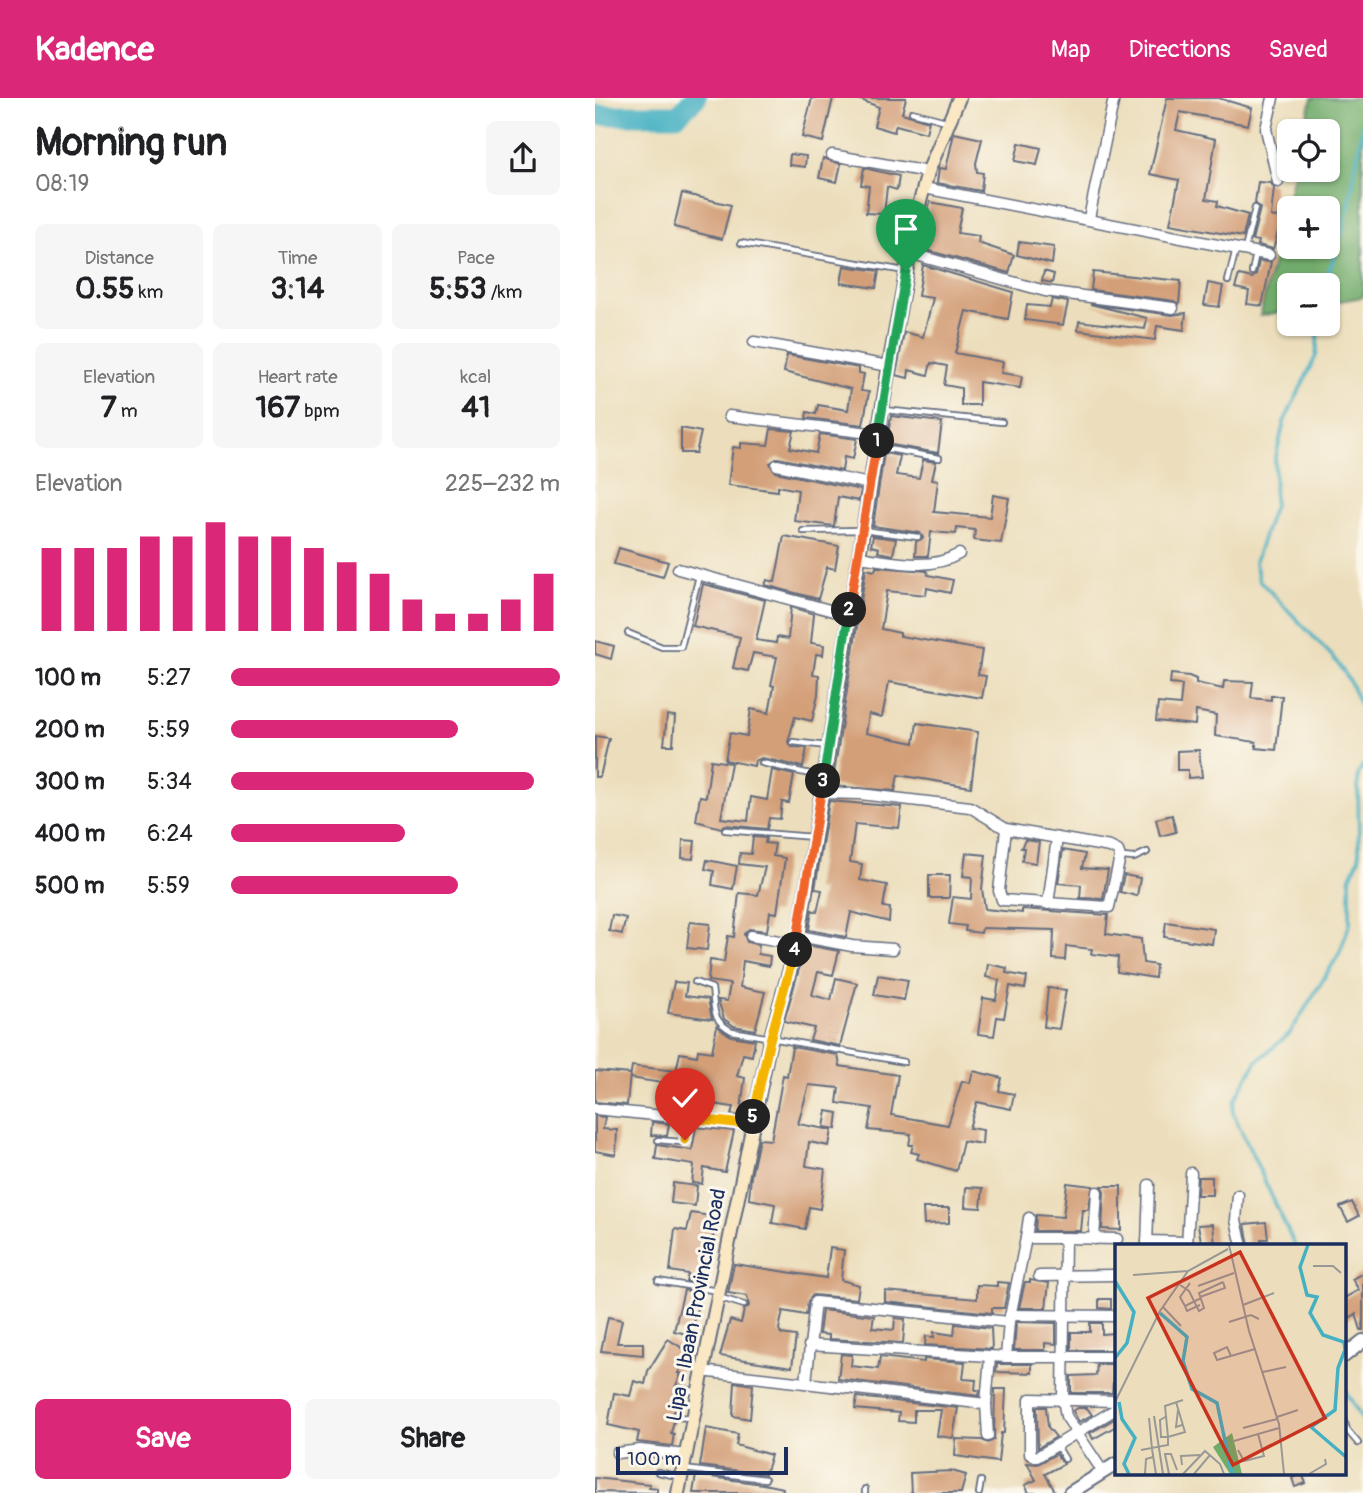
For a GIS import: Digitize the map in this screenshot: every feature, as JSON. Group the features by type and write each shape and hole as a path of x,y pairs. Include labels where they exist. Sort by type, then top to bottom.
{"main road":[{"name":"Lipa - Ibaan Provincial Road","path":"678,1493 770,1040 798,940 888,366 909,253 928,172 959,98"}],"street":[{"path":"1089,218 1114,98"},
{"path":"1273,98 1266,130 1277,182"},
{"path":"832,155 928,172"},
{"path":"924,188 1269,255"},
{"path":"909,253 1045,291 1173,309"},
{"path":"754,342 888,366"},
{"path":"729,416 877,441"},
{"path":"777,466 870,484"},
{"path":"858,557 927,565 942,564 959,554"},
{"path":"678,569 848,615"},
{"path":"821,793 860,794 970,807 1006,829 1110,847 1118,851 1120,857 1109,907 1002,900 999,891 1006,829"},
{"path":"1048,904 1057,838"},
{"path":"751,936 893,949"},
{"path":"595,1109 752,1125"},
{"path":"1149,1185 1147,1244 1187,1244 1191,1173"},
{"path":"1094,1239 1097,1192"},
{"path":"1238,1195 1236,1220 1242,1244"},
{"path":"1006,1357 1009,1318 1029,1217"},
{"path":"1026,1238 1117,1239"},
{"path":"1065,1238 1063,1399 1066,1416 1103,1472"},
{"path":"1039,1276 1115,1275"},
{"path":"806,1382 813,1305 817,1301 1009,1318 1115,1316"},
{"path":"1345,1355 1363,1340"},
{"path":"809,1345 990,1357 1115,1357"},
{"path":"988,1436 986,1404 990,1357"},
{"path":"702,1371 986,1404"},
{"path":"1115,1401 1030,1399 1030,1454 1034,1458 1115,1410"},
{"path":"617,1453 640,1450 686,1455"},
{"path":"1070,1493 1115,1465"}],"lane":[{"path":"912,112 950,122"},
{"path":"1228,281 1255,208"},
{"path":"741,243 906,271"},
{"path":"1252,272 1256,252"},
{"path":"882,410 1002,422"},
{"path":"877,441 939,458"},
{"path":"803,531 862,530 918,537"},
{"path":"628,633 662,647 681,646 699,575"},
{"path":"793,742 828,746"},
{"path":"762,763 824,777"},
{"path":"725,830 814,837"},
{"path":"1120,857 1134,858 1147,852"},
{"path":"695,982 712,988 713,1014 719,1024 732,1031 770,1040 904,1062"},
{"path":"658,1140 685,1140 689,1118"},
{"path":"659,1280 718,1294 744,1305"},
{"path":"680,1388 698,1392"},
{"path":"676,1417 693,1418"},
{"path":"1345,1423 1347,1430 1358,1443"},
{"path":"1057,1445 1065,1460"},
{"path":"658,1472 765,1479"},
{"path":"979,1493 981,1481"}],"green space":[{"path":"1312,98 1363,98 1363,297 1340,301 1340,273 1277,273 1277,313 1260,316 1277,245 1277,259 1340,259 1340,196 1289,196 1292,182 1340,182 1340,119 1307,119"}],"building":[{"path":"812,98 833,98 823,142 802,137"},
{"path":"856,98 906,98 902,113 929,121 926,133 896,125 894,132 874,126 879,107"},
{"path":"1167,98 1218,98 1252,108 1248,125 1180,112 1176,130 1216,139 1206,199 1218,201 1217,206 1248,215 1243,237 1170,224 1179,180 1150,174"},
{"path":"954,133 982,139 976,163 977,172 983,173 981,191 937,183 939,168 946,169"},
{"path":"1019,143 1041,148 1037,165 1015,161"},
{"path":"790,154 806,156 805,167 789,165"},
{"path":"823,158 841,164 837,182 819,178"},
{"path":"864,168 899,176 897,190 887,187 884,214 866,213 869,186 861,185"},
{"path":"1258,182 1271,183 1274,188 1271,216 1277,218 1277,236 1273,249 1258,245 1259,241 1252,240 1260,208 1255,203"},
{"path":"682,193 731,205 722,239 674,227"},
{"path":"930,202 962,208 957,233 979,236 978,243 1014,255 1009,273 919,248"},
{"path":"1019,242 1054,247 1052,264 1017,255"},
{"path":"1259,261 1271,262 1262,306 1247,304 1249,291 1235,288 1239,275 1252,278 1256,275"},
{"path":"923,265 1013,292 1008,319 966,311 955,353 1003,362 1001,373 1022,376 1020,388 979,382 979,405 961,405 961,388 944,385 947,366 931,363 928,375 909,370 908,378 896,375 904,332 923,337 933,298 918,296"},
{"path":"844,266 879,271 876,288 841,283"},
{"path":"1044,271 1054,274 1052,283 1042,281"},
{"path":"1093,272 1181,281 1179,304 1174,301 1091,290"},
{"path":"1208,283 1223,286 1219,307 1204,305"},
{"path":"1052,299 1068,302 1063,325 1025,320 1027,305 1050,307"},
{"path":"1090,304 1172,315 1186,313 1184,330 1157,326 1155,340 1078,330 1079,321 1145,329 1147,318"},
{"path":"787,355 859,368 859,373 864,374 861,391 869,392 863,425 806,418 807,412 816,414 818,405 848,410 851,389 784,372"},
{"path":"891,416 942,422 938,453 886,444"},
{"path":"681,428 701,432 696,453 681,453"},
{"path":"771,429 794,431 790,448 816,453 820,434 857,439 853,459 844,457 842,471 778,458 770,463 776,472 861,490 859,501 838,497 834,526 794,521 798,490 778,486 778,491 728,485 733,447 741,448 741,443 768,445"},
{"path":"884,453 900,456 896,475 919,478 923,460 936,462 932,479 938,480 934,512 990,517 993,495 1009,498 1001,543 974,540 975,530 957,528 956,534 931,532 928,556 915,556 916,542 923,538 920,533 873,526"},
{"path":"784,536 839,546 835,569 827,567 818,599 765,585 767,580 775,582"},
{"path":"873,536 896,539 893,555 878,552 879,548 871,546"},
{"path":"619,548 668,562 663,577 614,564"},
{"path":"876,567 927,571 928,575 953,580 950,593 927,588 926,595 887,591 881,629 900,633 900,636 982,650 978,675 986,676 982,698 889,682 882,717 869,714 866,733 914,743 917,723 978,732 971,787 898,775 895,791 832,786 866,569 875,571"},
{"path":"703,584 765,600 756,640 776,643 777,637 788,639 791,607 814,614 811,643 824,645 823,655 816,654 813,674 819,675 818,695 812,721 795,717 788,742 792,747 807,748 803,767 762,758 755,761 754,766 725,760 730,733 747,736 751,709 769,713 777,657 753,653 748,671 733,668 740,637 693,626"},
{"path":"595,641 614,646 611,659 595,654"},
{"path":"1171,674 1189,676 1196,679 1196,683 1223,689 1224,681 1253,682 1251,698 1271,700 1271,696 1282,696 1276,750 1256,748 1256,742 1215,736 1216,715 1196,711 1195,725 1156,721 1158,703 1180,705 1182,685 1170,684"},
{"path":"667,715 675,716 673,745 664,745"},
{"path":"595,736 609,738 600,777 595,777"},
{"path":"1199,750 1202,777 1188,778 1188,770 1177,770 1177,751"},
{"path":"711,760 731,763 721,818 748,821 751,797 767,800 772,770 794,775 789,803 782,802 780,819 769,818 767,829 725,825 721,828 696,821 700,796 706,797"},
{"path":"829,801 902,807 899,828 855,824 850,862 862,864 860,880 887,885 883,907 890,908 889,922 851,912 846,937 809,930 812,910 817,912 822,890 815,889"},
{"path":"1172,815 1176,832 1160,836 1156,819"},
{"path":"753,837 766,838 765,843 775,844 773,856 785,858 777,913 770,912 767,931 749,929 744,934 747,942 759,945 758,954 770,956 769,966 743,961 740,987 765,992 755,1030 734,1026 724,1019 718,1000 727,1001 730,984 708,981 710,960 724,962 728,936 734,937 739,893 758,895 765,867 739,864 740,853 751,854"},
{"path":"683,840 695,841 693,859 682,858"},
{"path":"1025,840 1039,842 1036,863 1022,861 1024,848 1021,848"},
{"path":"1063,850 1085,854 1082,868 1108,870 1103,899 1080,898 1081,885 1058,883"},
{"path":"966,853 986,855 982,889 985,909 1022,913 1022,909 1108,915 1106,934 1141,939 1143,963 1156,965 1155,978 1117,972 1118,957 1091,954 1092,949 1066,946 1065,960 1053,959 1054,930 982,928 981,933 965,931 966,926 949,924 953,897 971,899 972,877 963,876"},
{"path":"707,860 737,866 733,889 712,885 714,871 705,869"},
{"path":"929,875 950,875 949,898 929,898"},
{"path":"1124,875 1140,878 1137,896 1120,892"},
{"path":"612,915 626,918 622,934 609,931"},
{"path":"690,922 710,924 707,950 687,948"},
{"path":"1166,922 1214,929 1212,944 1164,937"},
{"path":"806,945 839,951 833,975 818,972 812,995 831,1000 836,978 857,983 840,1046 810,1040 814,1028 784,1021"},
{"path":"988,964 1007,968 1006,973 1027,977 1025,989 1010,986 1004,1018 997,1017 994,1036 978,1034 983,998 996,1000 999,980 986,977"},
{"path":"878,975 908,980 904,1000 874,995"},
{"path":"674,982 687,983 685,996 708,999 712,1019 668,1013"},
{"path":"1048,988 1066,990 1059,1029 1044,1027"},
{"path":"717,1026 731,1036 755,1040 752,1056 743,1054 737,1076 745,1078 740,1116 731,1115 733,1107 713,1104 713,1107 659,1098 662,1083 630,1078 632,1066 676,1071 680,1053 697,1056 698,1050 712,1052"},
{"path":"792,1047 838,1055 840,1066 898,1075 891,1115 948,1125 962,1081 970,1083 973,1071 1002,1078 999,1091 1014,1094 1011,1109 977,1102 969,1128 983,1130 982,1144 963,1141 956,1171 917,1159 919,1154 911,1152 913,1145 909,1145 911,1134 868,1130 872,1108 837,1103 839,1088 809,1085 798,1124 832,1130 829,1146 809,1142 806,1166 825,1169 820,1209 809,1207 805,1229 772,1223 775,1204 749,1199 751,1176 759,1139 771,1140 783,1075 787,1076"},
{"path":"595,1071 630,1074 627,1105 595,1102"},
{"path":"827,1111 838,1113 836,1129 824,1127"},
{"path":"595,1116 605,1117 603,1129 617,1130 616,1155 595,1151"},
{"path":"652,1122 669,1124 667,1136 651,1135"},
{"path":"696,1127 734,1131 725,1172 704,1168 702,1184 692,1183 694,1165 655,1159 657,1145 692,1150"},
{"path":"1198,1177 1212,1177 1212,1195 1197,1195"},
{"path":"673,1183 697,1186 695,1206 671,1203"},
{"path":"1067,1183 1093,1186 1088,1210 1083,1210 1081,1231 1035,1231 1036,1215 1063,1217"},
{"path":"1101,1186 1121,1186 1121,1230 1102,1229 1104,1192"},
{"path":"966,1187 983,1188 981,1208 965,1207"},
{"path":"1352,1202 1359,1216 1348,1222 1340,1207"},
{"path":"923,1208 949,1208 949,1223 924,1224"},
{"path":"691,1213 717,1217 704,1284 686,1281 688,1274 670,1271 675,1229 687,1231"},
{"path":"1266,1222 1268,1239 1261,1239 1262,1244 1249,1244 1245,1224"},
{"path":"1213,1224 1215,1244 1202,1244 1198,1225"},
{"path":"830,1248 844,1250 841,1280 859,1285 857,1299 813,1295 808,1301 806,1315 783,1311 779,1329 781,1334 796,1336 792,1367 720,1356 730,1320 741,1323 744,1310 749,1306 747,1296 728,1293 734,1264 826,1278"},
{"path":"1363,1273 1363,1330 1356,1314 1345,1320 1345,1297 1359,1290 1352,1279"},
{"path":"1030,1280 1049,1283 1046,1308 1019,1308 1025,1282"},
{"path":"997,1282 1009,1283 1004,1308 992,1308 992,1313 885,1302 885,1291 977,1299 977,1285 997,1286"},
{"path":"684,1290 701,1293 691,1335 674,1331"},
{"path":"1099,1299 1111,1299 1111,1309 1099,1308"},
{"path":"822,1310 874,1316 872,1328 894,1330 895,1318 905,1319 903,1343 829,1339 829,1335 819,1334"},
{"path":"608,1317 622,1320 617,1343 643,1343 643,1355 601,1351"},
{"path":"1016,1322 1056,1323 1056,1344 1045,1343 1045,1350 1014,1350"},
{"path":"1090,1323 1102,1323 1102,1334 1115,1333 1115,1350 1071,1350 1071,1332 1090,1332"},
{"path":"955,1324 991,1328 992,1349 925,1345 926,1336 934,1337 934,1332 954,1335"},
{"path":"668,1339 690,1353 678,1373 681,1373 675,1388 674,1405 678,1406 671,1416 674,1421 672,1446 637,1442 639,1432 608,1425 614,1393 630,1396 634,1381 645,1384 648,1371"},
{"path":"841,1354 852,1355 851,1366 878,1369 880,1357 924,1362 924,1359 965,1362 963,1379 976,1380 975,1390 980,1390 979,1396 838,1379"},
{"path":"997,1364 1032,1364 1032,1373 996,1372"},
{"path":"1097,1364 1115,1364 1112,1393 1071,1393 1071,1376 1096,1375"},
{"path":"735,1382 753,1385 750,1419 733,1416"},
{"path":"995,1389 1006,1389 1004,1433 1001,1433 998,1462 955,1456 956,1439 982,1440 988,1443 994,1440"},
{"path":"857,1397 958,1408 953,1438 937,1436 941,1410 914,1410 914,1422 898,1421 899,1413 855,1409"},
{"path":"1037,1407 1046,1407 1048,1427 1056,1437 1038,1448"},
{"path":"1087,1408 1092,1415 1079,1422 1073,1411"},
{"path":"1115,1419 1115,1427 1093,1439 1090,1433"},
{"path":"706,1428 738,1434 736,1445 771,1455 765,1474 700,1466"},
{"path":"1056,1454 1064,1464 1045,1474 1056,1493 1029,1493 1025,1485 1036,1480 1027,1463 1038,1464"},
{"path":"952,1471 966,1475 961,1493 911,1493 910,1473"},
{"path":"696,1475 783,1488 782,1493 693,1493"},
{"path":"1303,1476 1306,1483 1295,1487 1292,1478"},
{"path":"595,1478 650,1484 649,1487 657,1488 657,1493 595,1492"}],"waterway":[{"path":"595,115 677,115 696,98"},
{"path":"1328,273 1349,205 1363,123"},
{"path":"1318,336 1316,356 1284,422 1275,461 1274,505 1255,562 1259,580 1333,657 1348,678 1363,711"},
{"path":"1294,1244 1233,1113 1234,1101 1256,1062 1290,1033 1339,954 1350,923 1350,879 1359,858 1358,775 1363,765"},
{"path":"1345,1391 1363,1420"}],"route":[{"path":"685,1140 689,1118 752,1125 770,1040 799,936 888,366 906,271"}]}
